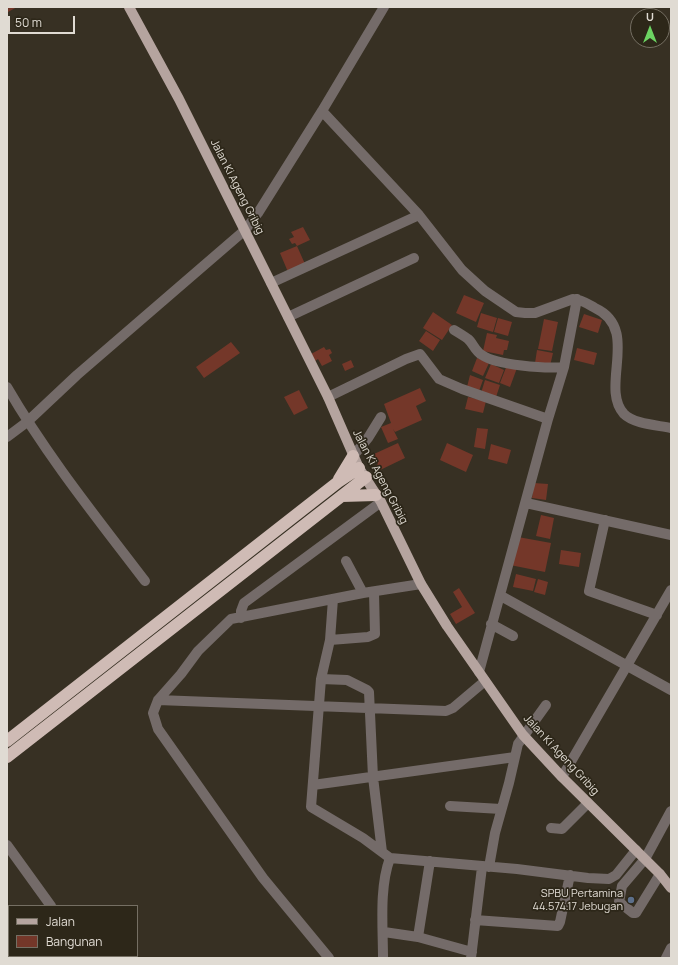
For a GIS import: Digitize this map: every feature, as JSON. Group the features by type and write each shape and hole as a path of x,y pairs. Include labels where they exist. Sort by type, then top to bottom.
{"highway":[{"path":"338,482 353,456"},
{"path":"7,741 338,482 362,472"},
{"path":"7,757 342,496 362,472"},
{"path":"342,496 378,498"}],"main road":[{"name":"Jalan Ki Ageng Gribig","path":"129,7 179,99 328,397 353,456 378,498 421,584 447,626 523,735 562,777 660,874 671,888"}],"street":[{"path":"7,437 27,422 77,375 245,230 258,214 384,7"},
{"path":"322,111 419,215 462,270 484,290 516,312 535,313 572,299 577,299 600,310 608,316 615,326 617,336 617,399 622,410 629,417 671,428"},
{"path":"271,283 419,215"},
{"path":"288,317 414,258"},
{"path":"479,672 491,624 501,596 548,419 564,367 577,299"},
{"path":"454,330 469,339 475,349 487,357 522,365 551,369 564,367"},
{"path":"328,397 418,354 422,355 433,374 439,379 462,389 548,419"},
{"path":"7,387 27,422 86,504 145,581"},
{"path":"353,456 368,438 381,417"},
{"path":"241,618 241,611 244,603 378,498"},
{"path":"526,503 671,534"},
{"path":"605,520 588,589 589,591 657,615"},
{"path":"346,561 363,593"},
{"path":"329,958 263,878 158,729 153,712 158,700 181,674 198,651 231,619 363,593 421,584"},
{"path":"562,777 671,590"},
{"path":"330,640 368,637 375,634 374,592"},
{"path":"501,596 671,690"},
{"path":"332,599 330,640 321,679 310,808 386,855 600,879 613,878 636,850"},
{"path":"491,624 513,636"},
{"path":"321,679 347,680 368,690 371,708 373,777 386,855 383,958"},
{"path":"158,700 446,711 453,708 485,681"},
{"path":"384,932 418,937 471,955 475,920 485,867 509,783 514,757 518,744 523,735 546,705"},
{"path":"313,785 514,757"},
{"path":"551,828 562,829 588,803"},
{"path":"450,806 501,809"},
{"path":"660,874 636,913 622,905 619,900 622,886 645,859 671,811"},
{"path":"7,845 50,905"},
{"path":"418,937 430,860"},
{"path":"475,920 558,926 570,875"},
{"path":"666,958 671,948"}],"building":[{"path":"7,7 17,7 8,12"},
{"path":"303,227 310,240 297,246 295,243 292,244 289,239 294,237 291,232"},
{"path":"297,246 305,264 288,272 280,253"},
{"path":"464,295 484,303 476,322 456,313"},
{"path":"433,312 452,325 442,340 423,328"},
{"path":"481,313 497,318 493,332 477,327"},
{"path":"584,314 602,320 598,333 579,327"},
{"path":"498,318 512,322 508,336 494,332"},
{"path":"544,319 558,322 552,351 538,349"},
{"path":"426,331 440,340 433,351 419,341"},
{"path":"487,333 497,335 496,338 509,341 507,350 504,350 503,355 483,351"},
{"path":"231,342 240,353 204,378 196,367"},
{"path":"324,347 326,350 330,349 332,353 329,355 332,361 322,366 318,359 315,361 311,354"},
{"path":"577,348 597,353 594,365 574,360"},
{"path":"537,350 553,353 550,366 535,363"},
{"path":"477,358 489,363 483,376 472,371"},
{"path":"351,360 354,367 345,371 342,364"},
{"path":"491,364 504,370 499,383 485,378"},
{"path":"507,365 517,368 510,387 500,383"},
{"path":"470,375 483,380 479,391 467,387"},
{"path":"485,380 500,385 496,397 481,393"},
{"path":"420,388 426,401 416,406 422,420 395,432 393,429 398,439 388,443 381,427 391,423 384,404"},
{"path":"299,390 308,408 294,415 284,397"},
{"path":"468,397 486,401 483,413 465,409"},
{"path":"477,428 488,429 485,449 474,447"},
{"path":"398,443 405,458 376,472 374,467 378,464 374,454"},
{"path":"447,443 473,455 466,472 440,460"},
{"path":"491,444 511,450 507,464 488,459"},
{"path":"534,483 548,484 546,500 532,498"},
{"path":"541,515 554,518 550,539 536,536"},
{"path":"518,537 551,543 545,572 510,565"},
{"path":"561,550 581,553 579,567 559,564"},
{"path":"516,574 536,579 533,591 513,587"},
{"path":"538,579 548,582 545,595 534,592"},
{"path":"459,588 475,613 456,624 450,614 462,607 453,592"}],"place":[{"name":"SPBU Pertamina 44.574.17 Jebugan","path":"631,900"}]}
